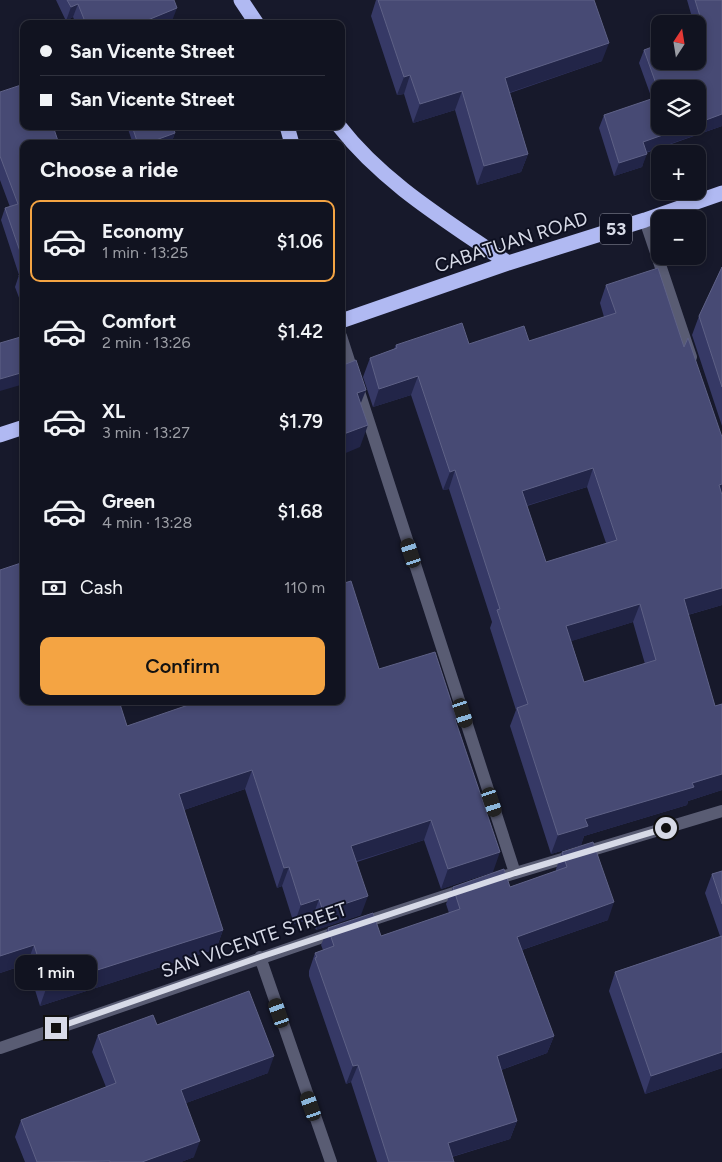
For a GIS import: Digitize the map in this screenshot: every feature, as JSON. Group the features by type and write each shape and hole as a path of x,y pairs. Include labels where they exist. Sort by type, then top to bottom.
{"highway":[{"path":"241,0 255,20"},
{"path":"342,130 351,142 405,192 508,263"},
{"name":"CABATUAN ROAD","path":"345,320 508,263 645,220 722,193"},
{"path":"0,435 20,428"}],"street":[{"path":"645,220 694,368"},
{"path":"345,348 515,873"},
{"name":"SAN VICENTE STREET","path":"0,1048 260,957 515,873 722,811"},
{"path":"260,957 331,1162"}],"building":[{"path":"67,0 174,0 177,8 148,20 84,20 78,4 71,7"},
{"path":"378,0 594,0 609,43 505,78 528,154 484,166 462,91 420,104 410,75 404,77"},
{"path":"695,0 722,0 722,114 706,120 706,80 655,80 651,70 706,70 706,15 700,15"},
{"path":"651,47 651,70 644,50"},
{"path":"20,85 20,130 54,130 58,140 20,140 20,251 5,208 18,204 0,156 0,92"},
{"path":"651,99 651,135 663,135 643,142 647,154 619,163 604,115"},
{"path":"133,130 174,130 175,133 156,140 137,140"},
{"path":"722,267 722,387 699,316"},
{"path":"658,268 684,347 688,338 722,437 722,484 719,485 722,495 722,588 684,599 715,706 722,704 722,774 692,783 694,787 585,819 588,826 558,835 517,708 528,704 497,610 500,609 455,470 450,472 418,376 379,389 370,358 397,348 396,345 462,323 469,344 524,326 529,341 616,313 606,285","holes":["593,468 617,540 546,562 522,491","640,604 656,660 584,682 566,626"]},
{"path":"20,337 20,373 0,379 0,343"},
{"path":"356,360 366,390 357,393 368,425 345,434 345,364"},
{"path":"20,563 20,705 120,705 127,726 188,705 345,705 345,583 351,581 379,669 435,652 457,719 455,719 500,852 448,869 431,820 351,846 368,896 323,911 319,899 301,905 289,867 284,868 252,770 179,794 223,930 47,986 34,945 0,956 0,570"},
{"path":"593,842 614,902 517,937 554,1036 497,1056 517,1121 448,1143 454,1162 389,1162 358,1065 353,1066 315,958 317,957 315,953 334,946 328,928 373,913 381,936 460,909 453,887 504,869 510,887 567,867 562,852"},
{"path":"722,871 722,904 712,874"},
{"path":"722,936 722,1052 651,1076 615,972"},
{"path":"249,991 274,1056 181,1090 200,1141 142,1162 37,1162 21,1120 116,1083 98,1035 153,1015 157,1025"}],"route":[{"path":"56,1028 260,957 515,873 666,828"}]}
